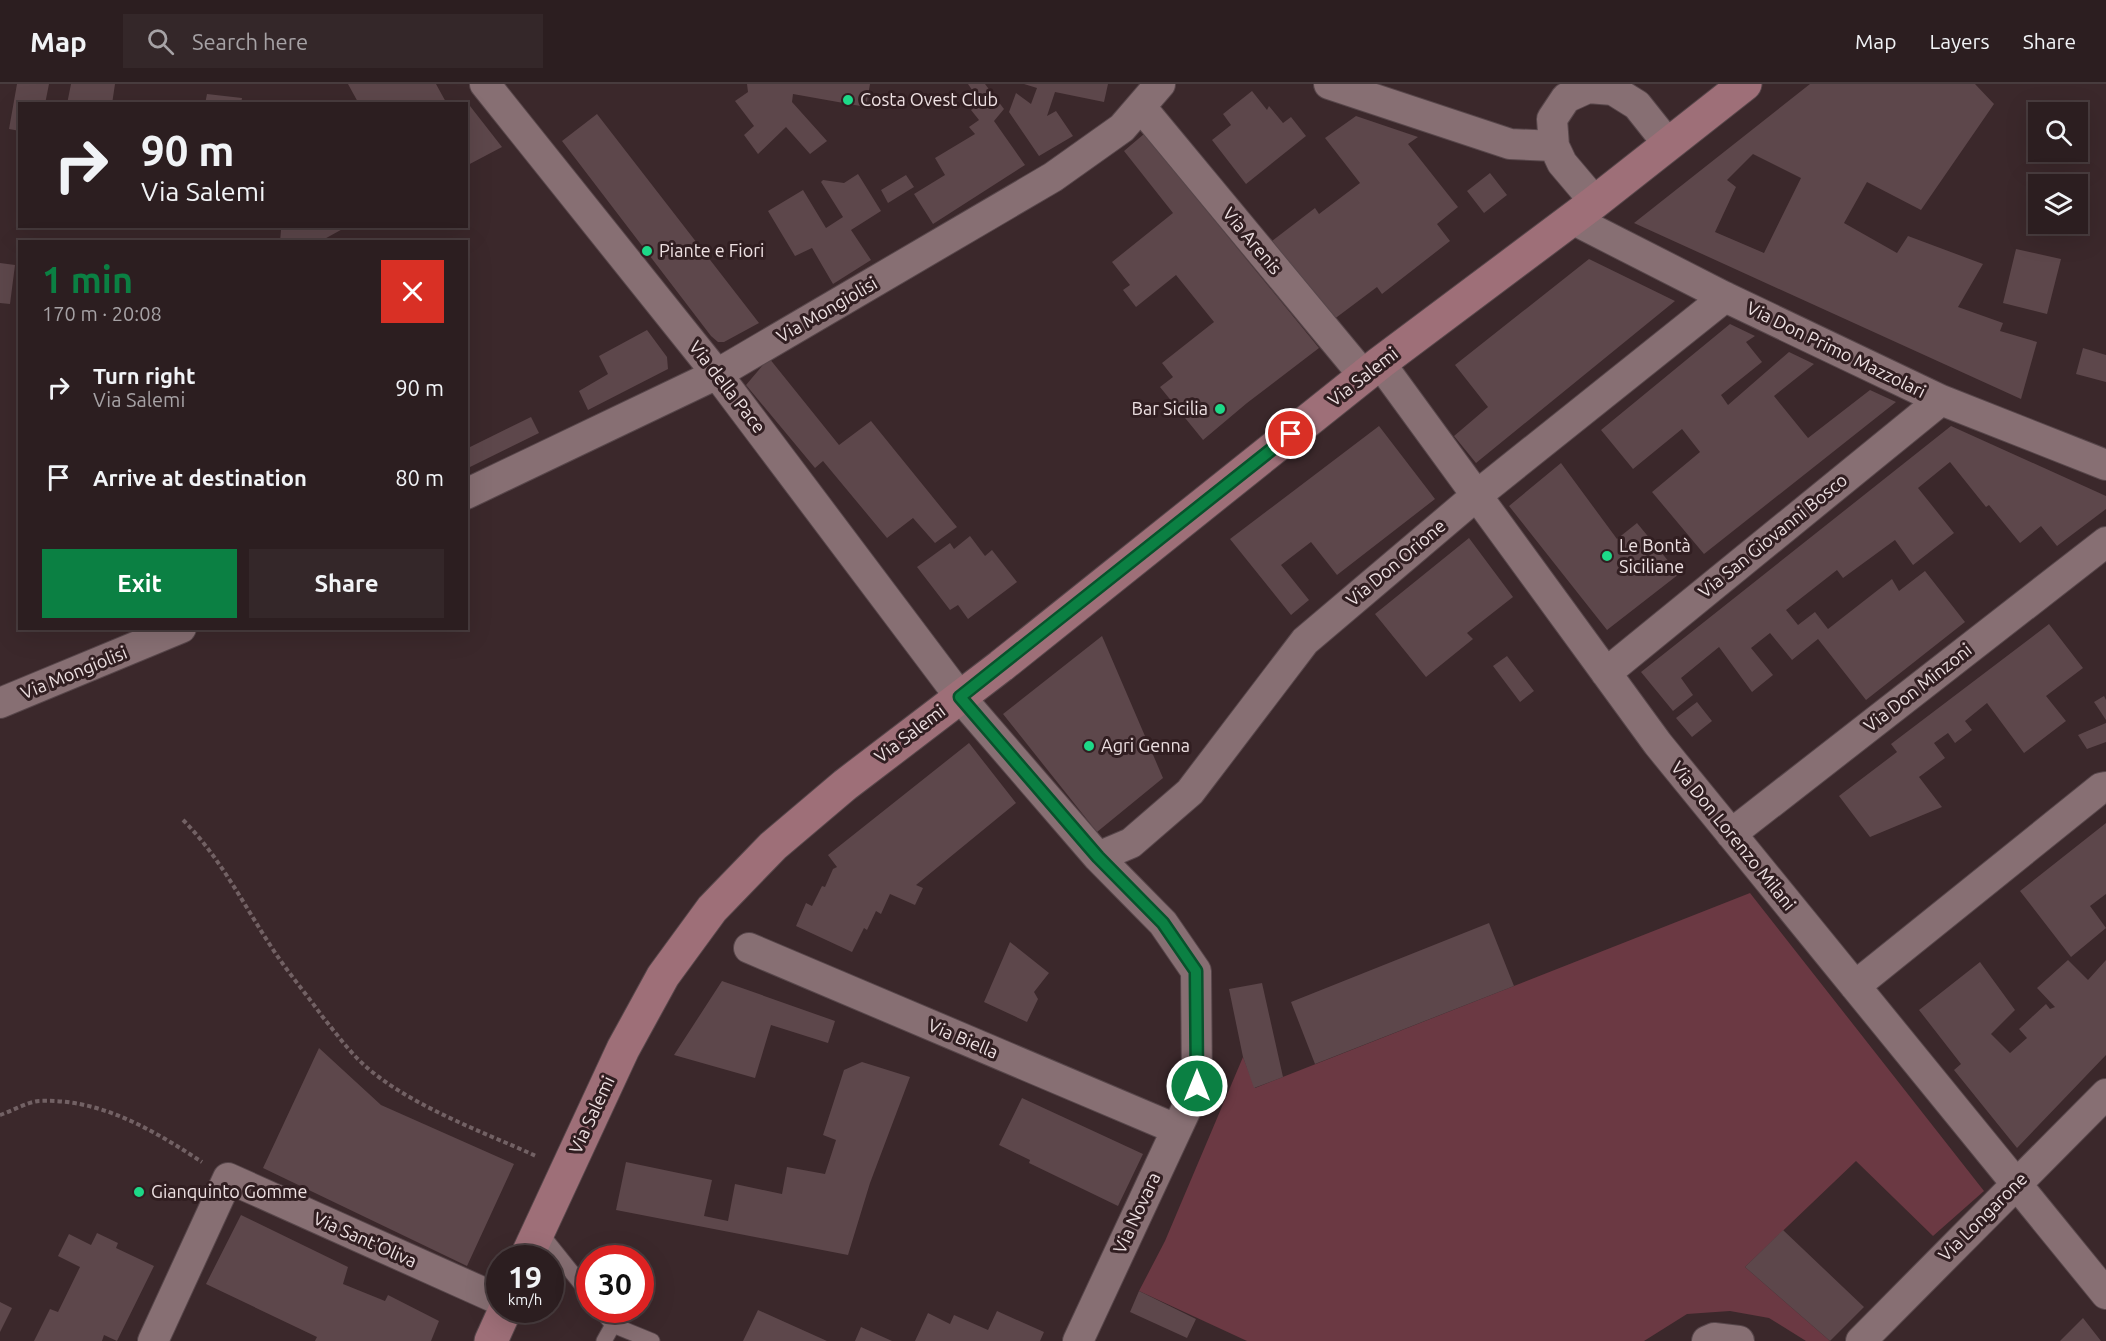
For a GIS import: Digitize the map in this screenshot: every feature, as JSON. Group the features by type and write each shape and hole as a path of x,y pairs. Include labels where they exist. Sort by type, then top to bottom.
{"main road":[{"name":"Via Salemi","path":"532,1244 623,1049 663,976 712,909 773,846 845,785 960,697 1372,370 1583,211 1745,84"},
{"path":"491,1341 499,1323"}],"street":[{"name":"Via della Pace","path":"485,84 717,374 960,697 1098,857 1163,923 1196,971 1197,1086"},
{"name":"Via Mongiolisi","path":"468,493 717,374 1053,177 1122,128 1160,84"},
{"path":"1329,84 1510,144 1554,146"},
{"path":"1583,211 1554,146 1552,119 1565,91 1588,88 1613,90 1637,105 1668,144"},
{"name":"Via Arenis","path":"1141,107 1372,370"},
{"name":"Via Don Primo Mazzolari","path":"1583,211 1725,297 1941,400 2106,465"},
{"name":"Via Don Orione","path":"1098,857 1131,843 1190,792 1305,641 1476,496 1725,297"},
{"name":"Via Don Lorenzo Milani","path":"1372,370 1476,496 1658,744 2106,1294"},
{"name":"Via San Giovanni Bosco","path":"1606,673 1941,400"},
{"name":"Via Don Minzoni","path":"1731,834 2106,542"},
{"name":"Via Mongiolisi","path":"0,703 176,630"},
{"path":"1855,986 2101,788 2106,787"},
{"name":"Via Biella","path":"749,948 1176,1129"},
{"name":"Via Novara","path":"1078,1341 1197,1086"},
{"name":"Via Longarone","path":"1861,1341 2106,1094"},
{"path":"153,1341 228,1178"},
{"name":"Via Sant'Oliva","path":"228,1178 486,1294"},
{"path":"1707,1341 1714,1338 1739,1341"}],"lane":[{"path":"532,1244 576,1283"},
{"path":"604,1341 613,1325 652,1341"}],"path":[{"path":"183,820 210,850 276,953 337,1035 362,1064 385,1082 416,1101 566,1170"},
{"path":"0,1115 38,1101 86,1105 134,1121 228,1178"}],"shaded area":[{"path":"1750,893 1984,1191 1933,1236 1856,1161 1745,1267 1830,1341 1806,1341 1769,1318 1730,1311 1687,1314 1644,1341 1247,1341 1139,1291 1165,1241 1243,1057 1255,1088"}],"building":[{"path":"17,84 49,84 45,102 18,102 18,131 9,129"},
{"path":"71,84 115,84 112,102 67,102"},
{"path":"348,84 436,84 446,102 358,102"},
{"path":"747,84 870,84 866,107 793,94 792,102 827,141 810,154 786,127 758,154 744,135 754,126 735,101 748,92"},
{"path":"968,84 985,84 1004,109 994,121 1025,165 933,224 914,194 945,175 935,158 975,134 969,127 979,120 971,110 981,103"},
{"path":"1024,84 1108,84 1104,102 1055,92 1047,116 1056,111 1073,136 1039,156 1009,112 1016,93 1031,104 1037,88"},
{"path":"1810,84 1975,84 1994,104 1921,210 1867,182 1844,223 1897,253 1908,236 1983,264 1958,307 2003,323 2000,331 2037,342 2021,399 1634,223","holes":["1753,154 1801,178 1764,253 1715,232 1736,187 1727,180"]},
{"path":"1252,91 1267,110 1269,106 1283,123 1291,117 1306,136 1246,184 1212,140 1231,125 1223,114"},
{"path":"207,94 242,98 241,102 205,102"},
{"path":"470,106 502,147 468,165 468,107"},
{"path":"597,114 759,323 724,342 718,342 711,336 562,141"},
{"path":"1356,116 1418,137 1408,144 1458,207 1437,224 1450,241 1382,294 1377,287 1333,320 1272,241 1315,208 1319,214 1360,183 1325,138"},
{"path":"1144,134 1319,348 1203,440 1160,387 1173,377 1162,363 1214,322 1176,275 1136,307 1123,290 1130,285 1112,262 1173,213 1124,151"},
{"path":"1490,173 1507,195 1484,213 1467,191"},
{"path":"858,174 881,211 851,230 871,260 833,284 812,248 795,256 768,211 803,190 826,228 843,217 821,182 823,180 844,183"},
{"path":"906,175 914,187 888,203 881,190"},
{"path":"284,228 344,228 323,240 280,240 281,230"},
{"path":"2016,249 2061,259 2047,314 2003,303"},
{"path":"1589,259 1675,301 1476,463 1454,436 1488,407 1455,365"},
{"path":"0,263 15,265 10,304 0,303"},
{"path":"1730,324 1755,336 1746,342 1762,362 1721,395 1728,405 1789,352 1814,364 1774,396 1808,438 1870,390 1896,402 1704,554 1652,492 1700,452 1682,429 1633,469 1601,430"},
{"path":"647,330 667,357 668,369 588,410 579,391 608,374 599,356"},
{"path":"2083,348 2106,355 2106,382 2076,374"},
{"path":"769,358 839,445 871,421 957,527 935,543 913,518 887,538 823,461 815,468 746,385"},
{"path":"531,417 539,433 470,467 468,448"},
{"path":"1379,426 1435,499 1337,575 1311,542 1281,565 1309,600 1291,615 1230,539"},
{"path":"1951,426 2106,496 2106,509 2057,546 2041,526 2020,543 1989,505 1986,507 1950,462 1918,488 1954,533 1913,565 1895,540 1843,578 1837,570 1786,610 1798,625 1815,612 1828,629 1892,579 1899,591 1925,571 1965,622 1866,700 1818,639 1792,660 1770,633 1751,648 1773,675 1752,692 1719,647 1681,678 1693,695 1673,711 1641,672"},
{"name":"Le Bontà Siciliane","path":"1561,463 1617,539 1637,523 1679,574 1607,630 1509,506"},
{"path":"970,536 985,556 992,550 1017,582 968,619 958,605 950,610 917,567 950,543 954,549"},
{"path":"1469,538 1513,597 1467,633 1473,639 1426,677 1375,614"},
{"path":"2049,624 2083,668 2046,696 2066,721 2024,753 1987,703 1965,721 1972,730 1955,743 1948,733 1934,743 1945,758 1919,777 1942,807 1870,837 1839,796 1897,752 1891,744"},
{"name":"Agri Genna","path":"1102,636 1163,778 1097,832 1003,714"},
{"path":"1507,656 1534,691 1520,702 1493,666"},
{"path":"2104,696 2106,700 2106,720 2094,702"},
{"path":"1697,702 1712,721 1692,737 1676,718"},
{"path":"2106,723 2106,742 2087,749 2078,735"},
{"path":"969,743 1016,803 916,885 923,888 915,905 890,894 881,914 876,911 867,930 864,928 852,952 796,926 806,903 812,906 822,886 825,887 833,869 837,867 828,855"},
{"path":"2106,823 2106,894 2090,906 2106,928 2071,957 2020,891"},
{"path":"1489,923 1514,986 1315,1064 1291,1002"},
{"path":"1010,942 1049,973 1034,992 1038,999 1027,1022 984,1002"},
{"path":"2068,960 2088,980 2106,960 2106,1055 2017,1148 1954,1070 1961,1064 1919,1010 1980,962 2015,1010 1991,1034 2010,1053 2027,1038 2019,1029 2046,1004 2050,1009 2055,1007 2037,988"},
{"path":"722,981 835,1021 828,1043 771,1025 755,1078 674,1055"},
{"path":"1262,983 1283,1077 1254,1088 1243,1057 1229,989"},
{"path":"319,1048 381,1105 514,1164 467,1266 263,1168"},
{"path":"862,1062 910,1077 870,1183 848,1255 616,1210 626,1162 712,1180 704,1216 728,1221 735,1184 782,1194 787,1167 825,1174 836,1140 823,1135 844,1070"},
{"path":"1022,1098 1143,1154 1118,1206 1029,1163 1030,1160 999,1145"},
{"path":"241,1215 348,1267 343,1284 385,1301 388,1295 439,1321 431,1341 315,1341 317,1337 206,1284"},
{"path":"1783,1230 1864,1307 1830,1341 1745,1267"},
{"path":"97,1233 118,1243 116,1248 154,1266 117,1341 104,1335 102,1341 34,1341 50,1309 58,1312 80,1267 58,1256 69,1234 91,1245"},
{"path":"1139,1291 1196,1319 1187,1338 1130,1312"},
{"path":"0,1302 12,1308 0,1332"},
{"path":"758,1310 827,1341 743,1341"},
{"path":"997,1311 1044,1332 1040,1341 915,1341 928,1313 950,1324 954,1315 988,1330"},
{"path":"2083,1318 2101,1341 2060,1341"},
{"path":"861,1327 892,1341 855,1341"}],"place":[{"name":"Costa Ovest Club","path":"848,100"},
{"name":"Piante e Fiori","path":"647,251"},
{"name":"Bar Sicilia","path":"1220,409"},
{"name":"Le Bontà Siciliane","path":"1607,556"},
{"name":"Agri Genna","path":"1089,746"},
{"name":"Gianquinto Gomme","path":"139,1192"}],"route":[{"path":"1197,1086 1196,971 1163,923 1098,857 960,697 1291,434"}]}
